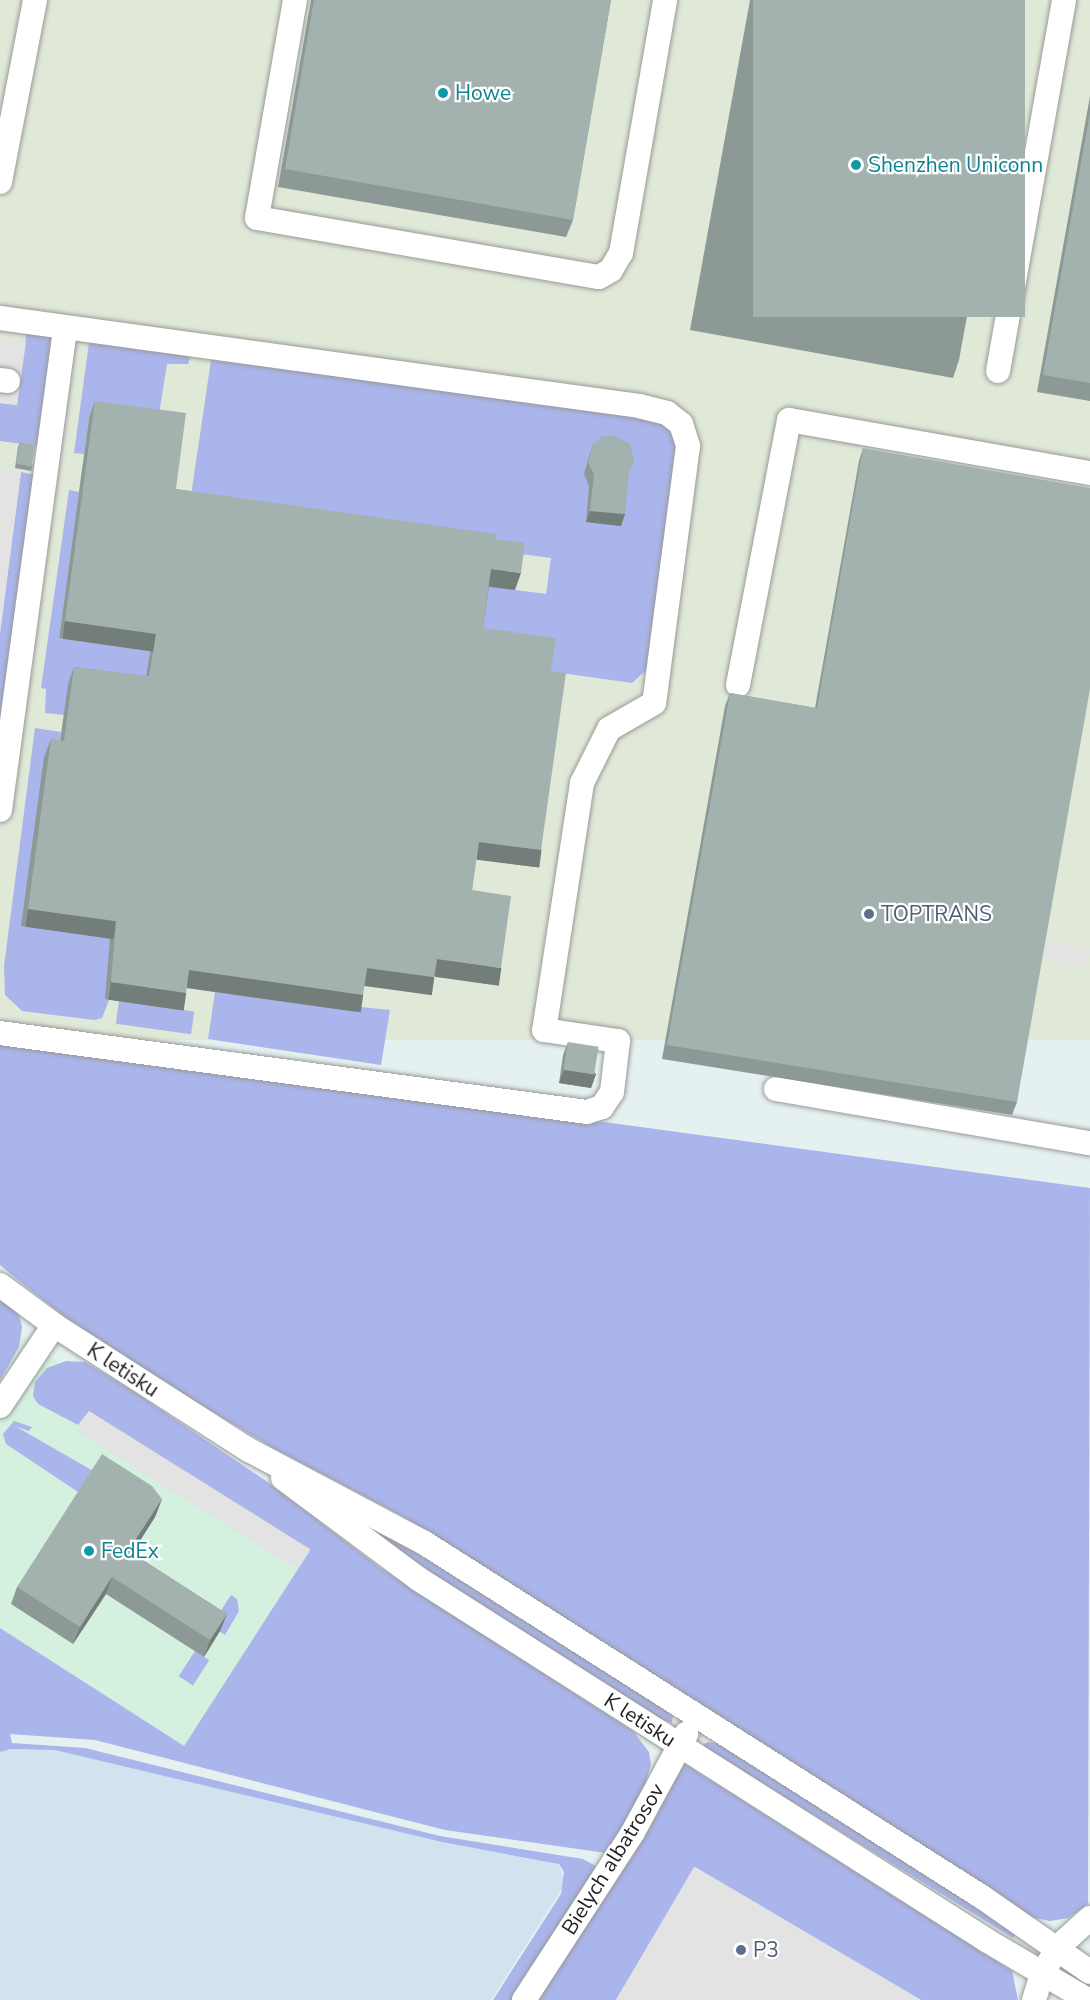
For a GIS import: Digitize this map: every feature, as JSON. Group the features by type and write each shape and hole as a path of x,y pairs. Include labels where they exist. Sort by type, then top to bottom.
{"street":[{"path":"0,182 35,0"},
{"path":"295,0 257,218 599,277 611,270 621,253 665,0"},
{"path":"998,370 1064,0"},
{"path":"0,318 655,409 681,424 688,446 687,470 654,703 609,729 582,783 544,1030 618,1041 612,1092 602,1107 587,1112 0,1033"},
{"path":"0,810 65,328"},
{"path":"738,685 789,420 1090,473"},
{"path":"776,1089 1090,1143"},
{"name":"K letisku","path":"0,1285 54,1325 249,1450 423,1542 1058,1947 1090,1972"},
{"path":"0,1406 54,1325"},
{"name":"K letisku","path":"249,1450 334,1519 417,1578 679,1746 1042,1974 1088,2000"},
{"name":"Bielych albatrosov","path":"524,2000 632,1834 697,1716"},
{"path":"1034,2000 1042,1974 1058,1947 1090,1918"}],"shaded area":[{"path":"0,0 1090,0 1090,1040 0,1040"},
{"path":"27,328 57,331 45,447 0,441 0,403 17,405"},
{"path":"90,335 184,347 190,358 188,364 167,364 157,427 89,418 84,454 74,453"},
{"path":"0,339 26,342 17,405 0,403"},
{"path":"215,356 662,418 678,438 652,665 632,683 475,661 485,586 546,594 551,558 189,509 211,360"},
{"path":"0,469 21,472 0,633"},
{"path":"21,472 40,476 0,768 0,633"},
{"path":"69,490 79,492 59,638 150,651 143,694 64,715 45,713 46,689 41,688"},
{"path":"35,728 61,732 58,759 110,938 109,1000 102,1018 94,1020 22,1011 5,995 4,966"},
{"path":"1043,941 1090,950 1087,968 1040,959"},
{"path":"215,992 390,1010 381,1065 208,1039"},
{"path":"119,1001 194,1012 191,1034 116,1024"},
{"path":"0,1040 1090,1188 1088,1904 1068,1918 1050,1921 1031,1917 402,1516 273,1448 173,1388 65,1317 13,1276 0,1265"},
{"path":"0,1297 18,1311 22,1327 19,1347 0,1380"},
{"path":"6,1326 320,1545 189,1750 0,1628 0,1363"},
{"path":"66,1361 85,1362 133,1391 269,1483 379,1567 633,1731 649,1752 651,1764 642,1797 606,1853 445,1830 95,1740 10,1734 12,1743 85,1748 440,1836 583,1859 596,1866 513,2000 493,2000 561,1894 564,1872 559,1864 442,1842 55,1750 11,1749 0,1752 0,1628 184,1746 309,1552 89,1411 78,1425 38,1404 33,1396 35,1382 47,1368"},
{"path":"89,1411 310,1549 298,1570 76,1431"},
{"path":"14,1421 32,1427 29,1431 15,1426 95,1472 81,1494 6,1444 3,1434"},
{"path":"371,1524 666,1710 673,1716 672,1723 658,1718 367,1531"},
{"path":"231,1595 237,1599 239,1611 225,1635 211,1626"},
{"path":"195,1651 209,1660 193,1685 179,1676"},
{"path":"707,1742 722,1744 1016,1933 1013,1938 702,1746"},
{"path":"11,1749 55,1750 442,1842 544,1860 559,1864 565,1884 491,2000 0,2000 0,1752"},
{"path":"685,1764 1012,1971 1018,2000 921,2000 695,1867 616,2000 537,2000"},
{"name":"P3","path":"694,1867 921,2000 616,2000"}],"building":[{"name":"Howe","path":"314,0 611,0 573,220 285,169"},
{"name":"Shenzhen Uniconn","path":"753,0 1025,0 1025,317 753,317"},
{"path":"1090,113 1090,383 1043,375"},
{"path":"95,401 186,413 176,489 496,534 495,539 525,543 521,573 491,569 483,628 556,638 551,671 566,673 541,850 479,842 472,890 511,896 501,968 437,959 434,977 367,968 363,995 189,970 186,993 111,982 116,921 28,909 51,739 64,741 74,667 149,676 156,634 65,621"},
{"path":"613,435 630,444 634,461 629,472 625,514 590,511 594,474 588,462 593,444 601,437"},
{"path":"20,442 36,445 32,467 16,464"},
{"path":"863,448 1090,488 1090,689 1017,1102 667,1045 730,693 817,708"},
{"path":"568,1042 599,1047 594,1075 564,1070"},
{"name":"FedEx","path":"102,1454 152,1486 162,1499 128,1551 227,1614 210,1640 112,1577 80,1627 17,1587"}],"place":[{"name":"Howe","path":"443,93"},
{"name":"Shenzhen Uniconn","path":"856,165"},
{"name":"TOPTRANS","path":"869,914"},
{"name":"FedEx","path":"89,1551"},
{"name":"P3","path":"741,1950"}]}
